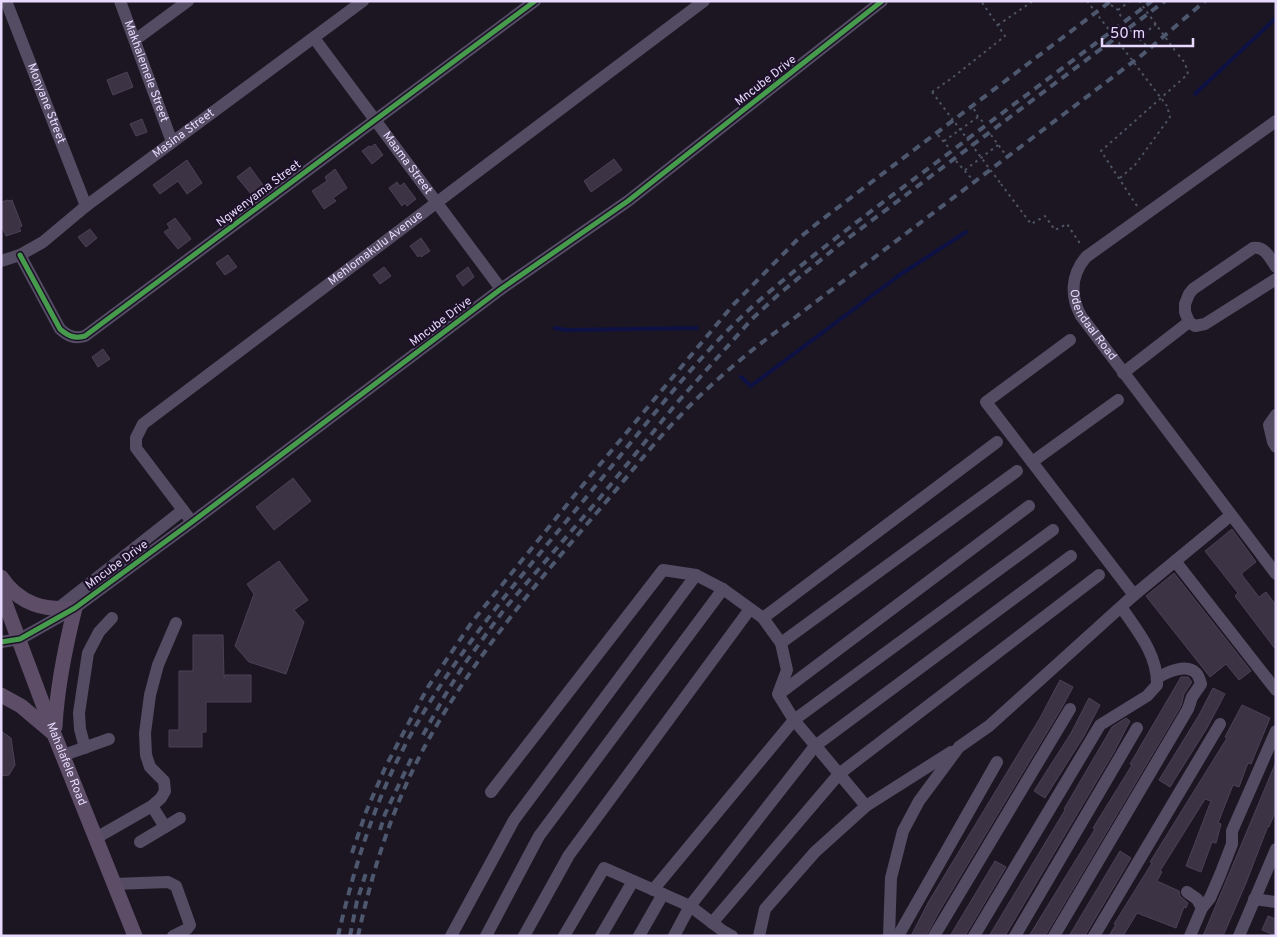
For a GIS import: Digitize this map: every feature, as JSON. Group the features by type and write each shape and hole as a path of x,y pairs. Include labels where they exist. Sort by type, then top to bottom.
{"main road":[{"path":"1,577 7,586 22,599 41,607 56,610 75,608 63,655 56,695 54,734"},
{"name":"Mahalafele Road","path":"1,592 54,734 135,936"},
{"path":"1,695 21,706 54,734"}],"street":[{"name":"Monyane Street","path":"6,1 86,206"},
{"name":"Makhalemele Street","path":"120,1 172,142"},
{"path":"135,40 188,1"},
{"name":"Masina Street","path":"1,261 20,255 43,242 86,206 363,1"},
{"name":"Ngwenyama Street","path":"20,255 60,329 68,336 75,338 85,336 535,1"},
{"name":"Mehlomakulu Avenue","path":"192,522 136,448 136,438 143,424 704,1"},
{"name":"Mncube Drive","path":"1,642 20,639 75,608 501,289 628,201 882,1"},
{"name":"Maama Street","path":"314,38 501,289"},
{"name":"Odendaal Road","path":"1276,121 1088,255 1074,278 1073,292 1074,301 1081,316 1276,574"},
{"path":"1276,266 1264,250 1259,247 1253,248 1193,289 1185,304 1185,312 1189,322 1195,326 1205,324 1276,279"},
{"path":"1123,373 1189,322"},
{"path":"1070,340 986,402 1134,595"},
{"path":"1032,462 1118,400"},
{"path":"1276,416 1269,425 1276,447"},
{"path":"763,618 997,442"},
{"path":"781,643 1017,471"},
{"path":"778,694 1029,506"},
{"path":"56,610 183,510"},
{"path":"759,936 765,909 815,852 866,806 989,726 1134,595 1231,515"},
{"path":"639,936 658,892 794,720 1053,530"},
{"path":"674,936 690,906 815,746 1072,556"},
{"path":"1175,562 1276,690"},
{"path":"491,792 663,570 696,575 723,589 763,618 781,643 787,670 778,694"},
{"path":"451,936 514,820 696,575"},
{"path":"712,923 839,774 1099,575"},
{"path":"486,936 540,836 723,589"},
{"path":"974,936 1100,725 1147,696 1157,685 1157,672 1142,636 1121,607"},
{"path":"524,936 568,855 750,609"},
{"path":"85,748 80,729 79,713 88,653 99,632 112,618"},
{"path":"96,838 152,806 161,798 165,791 164,781 150,767 146,755 145,733 150,695 158,665 176,622"},
{"path":"1054,936 1201,684 1198,674 1191,669 1178,669 1164,673 1157,678"},
{"path":"778,694 794,720 866,806"},
{"path":"934,936 1070,709"},
{"path":"1094,936 1220,724"},
{"path":"1015,936 1137,728"},
{"path":"1190,936 1202,908 1210,898 1223,869 1232,844 1228,832 1276,731"},
{"path":"64,756 109,739"},
{"path":"889,936 891,878 903,831 918,801 959,747"},
{"path":"898,936 997,762"},
{"path":"152,806 165,828"},
{"path":"140,842 180,818"},
{"path":"1239,936 1276,849"},
{"path":"564,936 604,868 690,906 725,934"},
{"path":"601,936 633,881"},
{"path":"114,884 173,883 176,886 190,924 187,929 173,936"},
{"path":"1187,892 1197,899 1202,908"},
{"path":"1254,900 1276,902"}],"path":[{"path":"981,1 1004,36 932,92 1031,224 1045,216 1055,230 1066,224 1088,255"},
{"path":"998,26 1033,1"},
{"path":"1087,1 1167,106 1170,117 1135,165 1120,178"},
{"path":"1118,10 1130,1"},
{"path":"1139,1 1185,63 1188,74 1101,151 1144,215"},
{"path":"1112,5 1118,10 1122,19"},
{"path":"1139,38 1156,24"},
{"path":"1130,30 1146,45"},
{"path":"974,109 984,123"},
{"path":"944,141 978,117"},
{"path":"991,135 1005,154"},
{"path":"938,136 950,149"},
{"path":"965,170 998,145"},
{"path":"956,161 972,179"}],"building":[{"path":"127,72 133,87 113,95 107,80"},
{"path":"142,119 147,132 136,136 130,124"},
{"path":"375,144 383,155 372,164 362,151"},
{"path":"614,159 622,170 591,192 584,181"},
{"path":"187,160 202,183 187,194 178,181 160,194 153,185"},
{"path":"250,167 263,185 251,194 237,177"},
{"path":"335,169 347,188 333,198 336,201 324,209 312,191 327,181 325,177"},
{"path":"397,182 400,186 404,183 416,199 407,206 405,203 402,206 389,188"},
{"path":"12,200 22,226 19,228 21,231 6,236 1,225 1,202"},
{"path":"175,218 191,239 178,249 164,232 170,228 167,224"},
{"path":"90,229 97,238 86,247 78,237"},
{"path":"421,238 430,251 418,257 410,246"},
{"path":"228,255 237,267 225,275 216,263"},
{"path":"384,267 391,276 380,284 373,275"},
{"path":"468,267 474,277 463,286 456,276"},
{"path":"103,349 110,359 98,367 92,357"},
{"path":"293,478 311,501 274,530 256,507"},
{"path":"1232,529 1256,562 1242,575 1259,597 1266,592 1276,605 1276,650 1235,596 1238,593 1205,551"},
{"path":"279,561 308,600 294,610 304,622 286,674 249,662 235,646 254,594 247,584"},
{"path":"1174,573 1251,671 1239,680 1226,664 1210,677 1146,596"},
{"path":"193,635 223,635 224,678 225,675 251,675 251,702 206,702 206,732 202,732 202,747 169,747 169,730 179,730 179,671 193,671"},
{"path":"1181,677 1188,677 1192,682 1184,694 1181,706 1047,933 1045,936 1029,936 1095,829 1093,828 1132,765 1130,764"},
{"path":"1060,680 1073,687 1064,704 926,936 911,936 929,901 1040,718"},
{"path":"1213,688 1225,694 1207,728 1170,787 1159,780 1199,715"},
{"path":"1089,698 1100,705 1084,736 1045,798 1034,791 1071,733"},
{"path":"1242,705 1270,718 1251,764 1248,763 1239,787 1233,785 1218,823 1221,824 1216,843 1212,842 1201,872 1186,866 1211,801 1205,799 1160,871 1162,872 1157,881 1179,891 1180,896 1188,903 1186,908 1184,907 1176,928 1137,913 1123,936 1109,936 1116,924 1114,924 1152,863 1150,862 1227,738 1225,737"},
{"path":"1126,718 1130,721 1114,752 1005,936 989,936 1065,810 1112,727"},
{"path":"1,731 11,738 15,765 9,775 1,776"},
{"path":"1276,762 1276,810 1246,883 1223,936 1203,936"},
{"path":"1120,851 1131,858 1085,936 1069,936"},
{"path":"995,861 1006,867 965,936 950,936"},
{"path":"1268,916 1276,919 1276,936 1262,930"}],"waterway":[{"path":"1195,94 1276,18"},
{"path":"741,377 751,386 901,274 966,232"},
{"path":"555,328 566,330 697,328"}],"railway":[{"path":"352,853 366,812 385,768 428,687 472,622 733,305 798,239 820,221 1111,1"},
{"path":"338,936 349,891 378,803 417,723 464,651 489,617 656,411 739,319 804,263 1152,1"},
{"path":"423,735 463,666 506,607 599,499 675,405 752,319 779,294 839,245 1165,1"},
{"path":"358,936 386,834 417,761 448,707 467,677 531,591 687,408 756,347 1142,55 1205,1"},
{"path":"380,830 385,814 412,757"},
{"path":"350,936 357,901 366,873"}],"cycle path":[{"path":"20,255 60,329 71,336 85,336 535,1"},
{"path":"1,642 20,639 75,608 501,289 628,201 882,1"}]}
